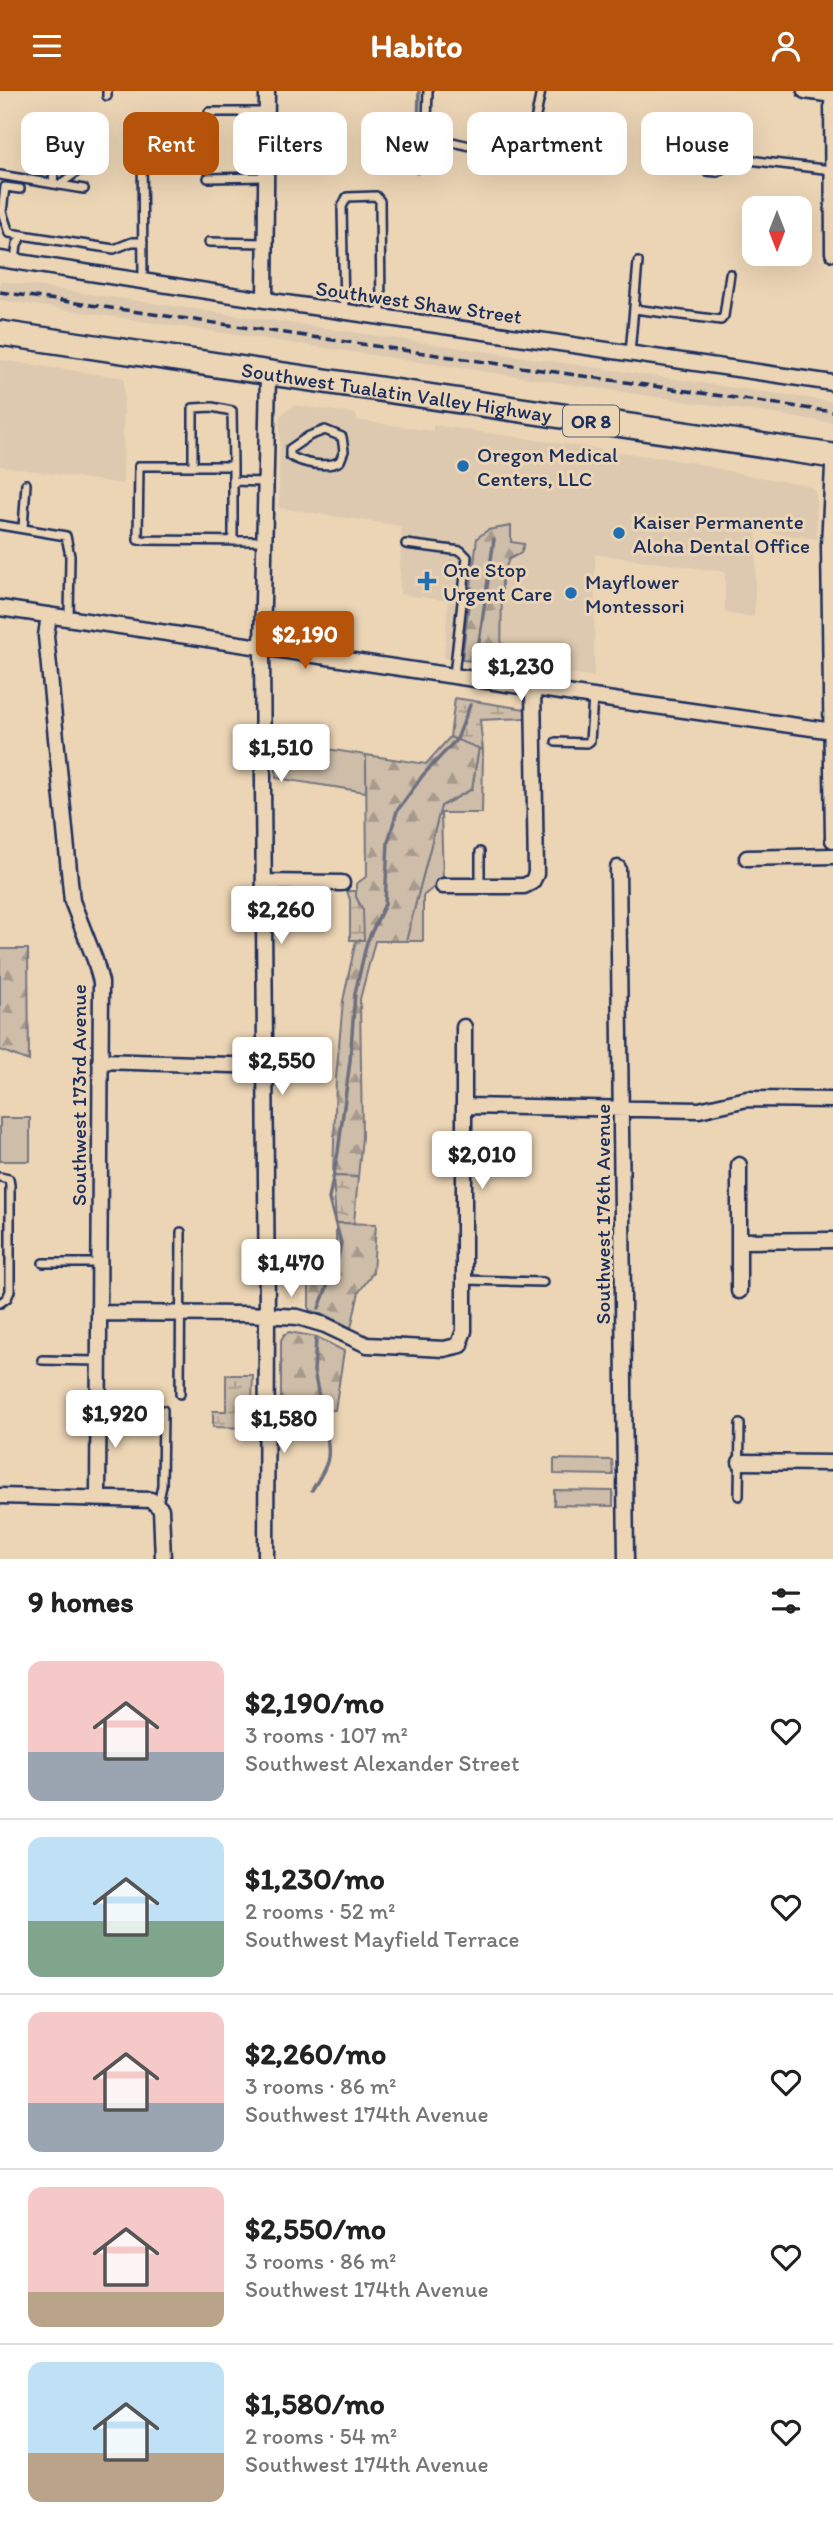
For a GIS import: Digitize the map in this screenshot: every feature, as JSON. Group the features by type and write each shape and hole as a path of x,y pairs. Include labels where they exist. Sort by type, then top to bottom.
{"main road":[{"name":"Southwest Tualatin Valley Highway","path":"0,333 833,456"}],"street":[{"path":"267,91 267,112"},
{"path":"805,91 833,95 833,253"},
{"path":"265,300 266,177"},
{"name":"Southwest Shaw Street","path":"7,260 344,312 833,380"},
{"path":"265,1559 267,1315 262,648 268,374"},
{"path":"833,467 829,545 833,840"},
{"path":"0,608 832,730"},
{"name":"Southwest 173rd Avenue","path":"49,615 46,636 70,886 74,911 95,960 101,982 98,1497"},
{"path":"443,886 524,886 532,882 537,874 533,687"},
{"path":"747,858 833,856"},
{"name":"Southwest 176th Avenue","path":"618,868 626,1559"},
{"path":"264,882 342,883"},
{"path":"99,1313 298,1317 325,1325 367,1345 452,1349 460,1345 464,1331 464,1027"},
{"path":"100,1061 264,1066"},
{"path":"464,1106 699,1110 747,1099 833,1100"},
{"path":"739,1165 739,1291"},
{"path":"739,1241 833,1240"},
{"path":"740,1462 833,1463"},
{"path":"0,1496 144,1498 158,1504 162,1515 163,1559"}],"lane":[{"path":"428,91 427,121 430,137 467,145"},
{"path":"537,112 541,91"},
{"path":"753,161 832,170"},
{"path":"0,175 84,189"},
{"path":"55,175 56,185"},
{"path":"56,185 71,175"},
{"path":"142,175 143,281"},
{"path":"208,177 266,177"},
{"path":"20,189 5,187 2,212 9,233 114,250 132,242 143,243"},
{"path":"344,312 342,207 347,197 376,196 380,201 381,317"},
{"path":"7,260 23,235"},
{"path":"209,242 266,243"},
{"path":"630,353 638,262"},
{"path":"634,309 721,320 724,316 730,274"},
{"path":"193,466 192,408 212,407 232,411 233,541"},
{"path":"325,430 342,437 343,456 334,465 292,458 288,452 290,449 310,436 325,430"},
{"path":"233,466 139,466 138,540 265,541"},
{"path":"233,481 266,482"},
{"path":"23,528 26,484"},
{"path":"0,525 66,536 70,556 69,618"},
{"path":"406,544 461,551 467,557 454,675"},
{"path":"556,742 590,741 593,697"},
{"path":"480,852 480,886"},
{"path":"0,1177 9,1179 10,1185 10,1291 8,1298 0,1303"},
{"path":"180,1394 181,1232"},
{"path":"43,1263 99,1263"},
{"path":"464,1280 543,1282"},
{"path":"42,1360 98,1361"},
{"path":"158,1504 162,1486 163,1411"},
{"path":"739,1496 740,1424"}],"shaded area":[{"path":"0,281 833,402 833,423 0,300"},
{"path":"0,360 124,378 123,484 0,466"},
{"path":"294,405 356,414 357,420 433,431 433,425 690,462 807,485 816,495 817,539 757,531 754,617 725,613 725,572 595,554 594,677 488,661 487,664 444,658 448,601 400,594 401,526 279,508 280,416"}],"green space":[{"path":"511,526 511,542 524,544 521,553 509,559 502,577 501,663 462,660 477,538 488,530"},
{"path":"455,698 525,709 526,718 480,720 483,750 450,737"},
{"path":"450,737 479,747 472,789 441,806 406,941 375,941 360,999 362,1137 358,1177 333,1176 336,1078 343,1001 356,940 363,940 363,911 356,897 356,884 367,876 366,755 426,764"},
{"path":"275,741 366,755 366,792 276,778"},
{"path":"479,747 483,750 482,813 441,813 443,880 423,896 423,941 406,941 441,806 472,789"},
{"path":"347,891 356,891 363,910 364,940 350,940 350,900"},
{"path":"0,949 28,949 29,1061 0,1050"},
{"path":"0,1118 30,1118 30,1161 0,1161"},
{"path":"333,1176 358,1177 354,1223 336,1223"},
{"path":"336,1223 376,1224 373,1273 359,1292 351,1328 309,1310 309,1262 336,1263"},
{"path":"289,1332 317,1337 344,1351 335,1410 281,1409 281,1340"},
{"path":"226,1375 253,1375 251,1428 213,1427 213,1411 226,1411"},
{"path":"554,1459 612,1460 613,1475 554,1474"},
{"path":"554,1490 613,1491 613,1506 554,1505"}],"waterway":[{"path":"418,112 419,91"},
{"path":"478,649 494,539"},
{"path":"319,1308 341,1243 329,1199 350,1061 355,993 367,942 385,904 388,842 397,811 423,775 457,739 470,705"},
{"path":"316,1339 314,1371 321,1407"},
{"path":"312,1490 328,1460 325,1427"}],"railway":[{"path":"0,292 833,412"}],"place":[{"name":"Oregon Medical Centers, LLC","path":"463,466"},
{"name":"Kaiser Permanente Aloha Dental Office","path":"619,533"},
{"name":"One Stop Urgent Care","path":"427,581"},
{"name":"Mayflower Montessori","path":"571,593"}]}
